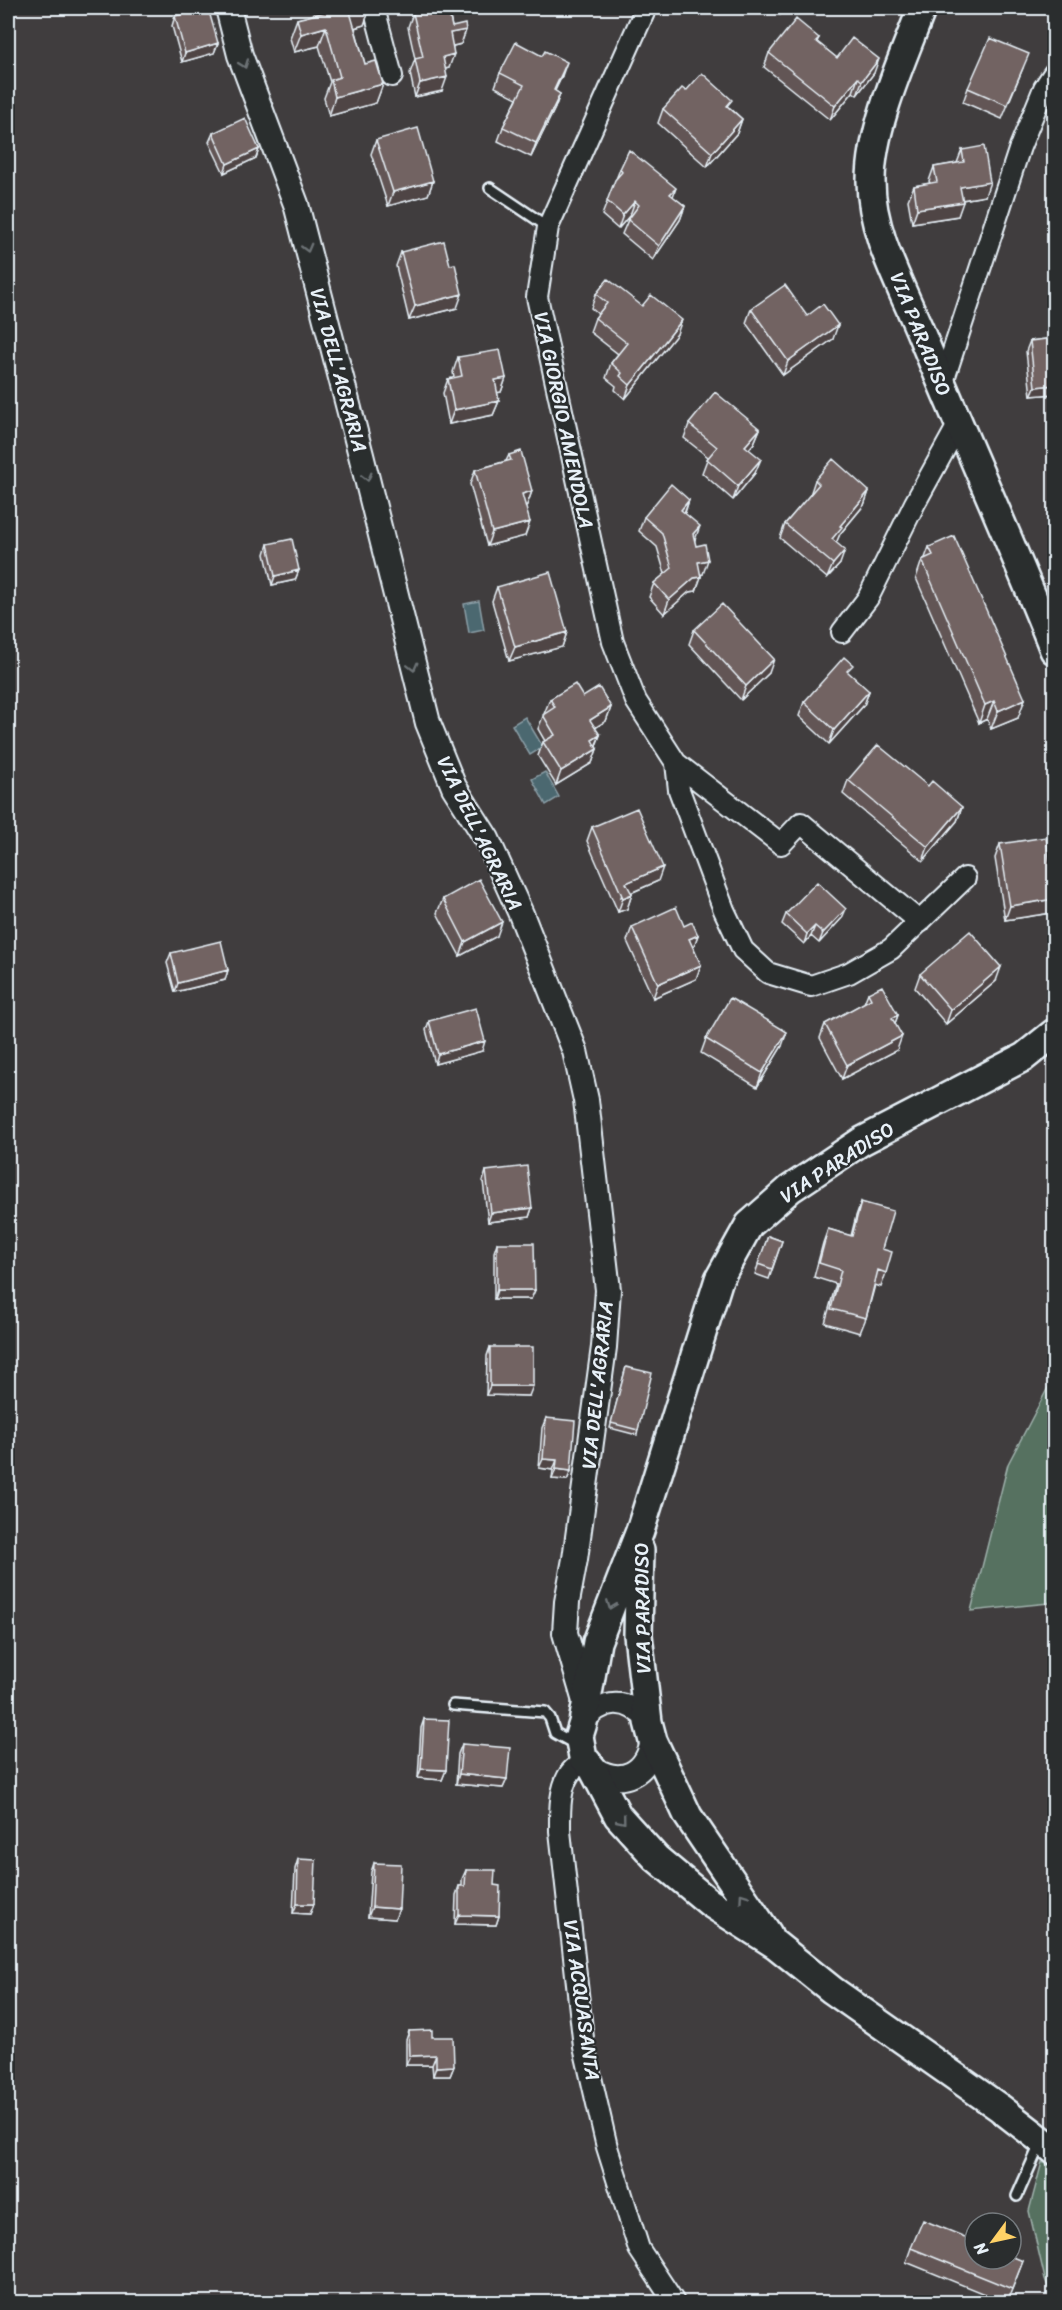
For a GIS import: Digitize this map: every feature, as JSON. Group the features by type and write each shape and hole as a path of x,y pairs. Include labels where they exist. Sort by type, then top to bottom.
{"main road":[{"name":"VIA PARADISO","path":"922,8 887,99 874,153 871,181 874,213 958,425 1054,650"},
{"name":"VIA PARADISO","path":"585,1741 597,1642 640,1531 719,1279 749,1226 790,1189 862,1141 1024,1057 1054,1033"},
{"name":"VIA PARADISO","path":"640,1531 638,1635 651,1731"},
{"path":"651,1731 688,1816 776,1945"},
{"path":"585,1741 618,1816 656,1858 710,1903 776,1945 832,1990 1048,2144"}],"street":[{"name":"VIA DELL'AGRARIA","path":"228,8 240,55 296,204 362,455 428,723 454,787 487,839 521,914 575,1052 586,1100 608,1290 604,1347 567,1602 565,1633 585,1741"},
{"path":"374,8 392,76"},
{"name":"VIA GIORGIO AMENDOLA","path":"646,8 548,227 537,297 613,642 636,701 676,763 781,844 801,823 920,922"},
{"path":"942,384 1020,147 1044,88 1054,73"},
{"path":"842,632 868,598 915,503 958,425"},
{"name":"VIA GIORGIO AMENDOLA","path":"676,763 680,790 724,910 743,950 768,973 811,986 849,973 891,949 965,878"},
{"path":"614,1703 627,1705 635,1709 651,1731 651,1753 637,1772 615,1778 603,1775 585,1741 591,1713 602,1706 614,1703"},
{"name":"VIA ACQUASANTA","path":"585,1741 564,1785 560,1831 584,2047 607,2147 639,2249 674,2302"}],"lane":[{"path":"490,188 548,227"},
{"path":"453,1705 545,1712 550,1718 555,1733 585,1741"},
{"path":"1017,2196 1048,2144"}],"green space":[{"path":"1054,1376 1054,1594 1049,1603 971,1611 1008,1464"},
{"path":"1042,2162 1054,2167 1054,2300 1045,2279 1029,2211"}],"water":[{"path":"479,601 484,630 469,633 464,604"},
{"path":"525,717 543,747 530,755 512,725"},
{"path":"545,772 559,797 546,805 532,779"}],"building":[{"path":"208,8 218,43 185,53 175,16"},
{"path":"323,8 368,8 350,12 365,64 376,61 383,84 335,97 331,80 340,77 326,27 301,34 297,19 325,12"},
{"path":"423,8 448,8 452,27 465,24 466,30 450,33 454,54 443,57 447,77 420,83 415,59 423,57 413,13 424,11"},
{"path":"796,19 819,38 816,41 837,58 852,38 879,59 862,81 858,78 835,106 769,53"},
{"path":"990,38 1029,54 1007,105 968,88"},
{"path":"516,42 542,56 545,51 567,62 554,90 560,94 536,143 503,127 524,85 500,73"},
{"path":"702,73 732,100 727,106 742,119 712,153 663,109 682,88 686,91"},
{"path":"245,118 259,149 227,164 213,133"},
{"path":"418,128 433,181 393,192 376,140"},
{"path":"984,146 990,182 960,187 963,202 917,209 914,186 937,182 934,167 964,162 962,150"},
{"path":"629,150 676,188 670,194 685,206 659,246 628,220 639,205 635,201 623,215 607,201 615,180 622,172 620,169"},
{"path":"444,241 450,265 455,264 462,294 415,306 401,252"},
{"path":"608,279 642,306 651,295 682,320 630,385 611,363 627,343 595,318 607,303 596,294"},
{"path":"785,285 807,316 823,304 838,325 788,361 751,309"},
{"path":"1054,338 1054,385 1035,387 1030,341"},
{"path":"500,350 506,378 495,380 499,401 454,410 448,379 462,376 458,357"},
{"path":"715,392 760,429 745,446 761,459 738,486 707,459 717,447 689,424"},
{"path":"521,451 532,491 522,494 530,522 492,532 475,470 511,460 509,455"},
{"path":"833,459 869,491 832,539 845,550 833,564 785,524 819,484 815,480"},
{"path":"671,484 689,500 681,510 700,526 693,534 696,546 705,544 708,560 698,562 701,577 694,578 669,600 654,583 672,568 662,533 644,517"},
{"path":"954,536 1025,699 998,711 994,701 985,705 922,560 933,555 929,547"},
{"path":"292,539 299,570 275,576 268,544"},
{"path":"550,572 567,632 515,647 497,587"},
{"path":"722,604 774,659 746,686 694,630"},
{"path":"844,657 853,665 847,671 869,691 834,730 804,702"},
{"path":"575,684 583,697 599,687 611,707 590,720 600,735 592,740 597,749 561,771 543,742 555,735 543,715 555,707 550,699"},
{"path":"878,745 928,786 932,781 962,807 928,847 848,780"},
{"path":"637,808 663,867 626,883 632,894 623,898 592,827"},
{"path":"1046,837 1054,899 1010,906 1000,844"},
{"path":"479,879 502,922 465,942 443,899"},
{"path":"817,882 846,909 823,933 815,926 807,934 786,914"},
{"path":"676,907 684,926 692,922 698,935 689,939 701,965 658,984 632,927"},
{"path":"970,931 1001,967 951,1010 920,974"},
{"path":"221,941 228,970 178,983 171,953"},
{"path":"882,986 898,1015 892,1018 902,1036 847,1065 825,1024 871,999 868,993"},
{"path":"730,998 787,1032 762,1073 706,1039"},
{"path":"476,1008 485,1041 438,1054 429,1021"},
{"path":"527,1166 532,1208 491,1213 486,1171"},
{"path":"861,1202 893,1211 882,1249 892,1252 886,1273 878,1270 866,1318 831,1309 841,1270 819,1263 828,1229 852,1236"},
{"path":"768,1236 782,1241 772,1269 758,1264"},
{"path":"497,1243 534,1243 535,1290 497,1290"},
{"path":"490,1347 533,1347 533,1386 490,1386"},
{"path":"626,1367 652,1373 638,1430 611,1423"},
{"path":"546,1418 575,1421 571,1471 556,1469 557,1460 543,1459"},
{"path":"424,1719 449,1720 446,1770 421,1769"},
{"path":"462,1744 510,1748 507,1779 459,1774"},
{"path":"298,1859 316,1860 314,1904 297,1904"},
{"path":"374,1863 401,1864 399,1909 372,1907"},
{"path":"466,1870 495,1870 494,1885 500,1886 499,1916 459,1915 459,1886 465,1886"},
{"path":"432,2030 432,2037 453,2037 454,2066 436,2067 436,2055 410,2056 409,2031"},
{"path":"923,2220 963,2236 963,2269 911,2248"},
{"path":"968,2271 1019,2271 1012,2289"}]}
